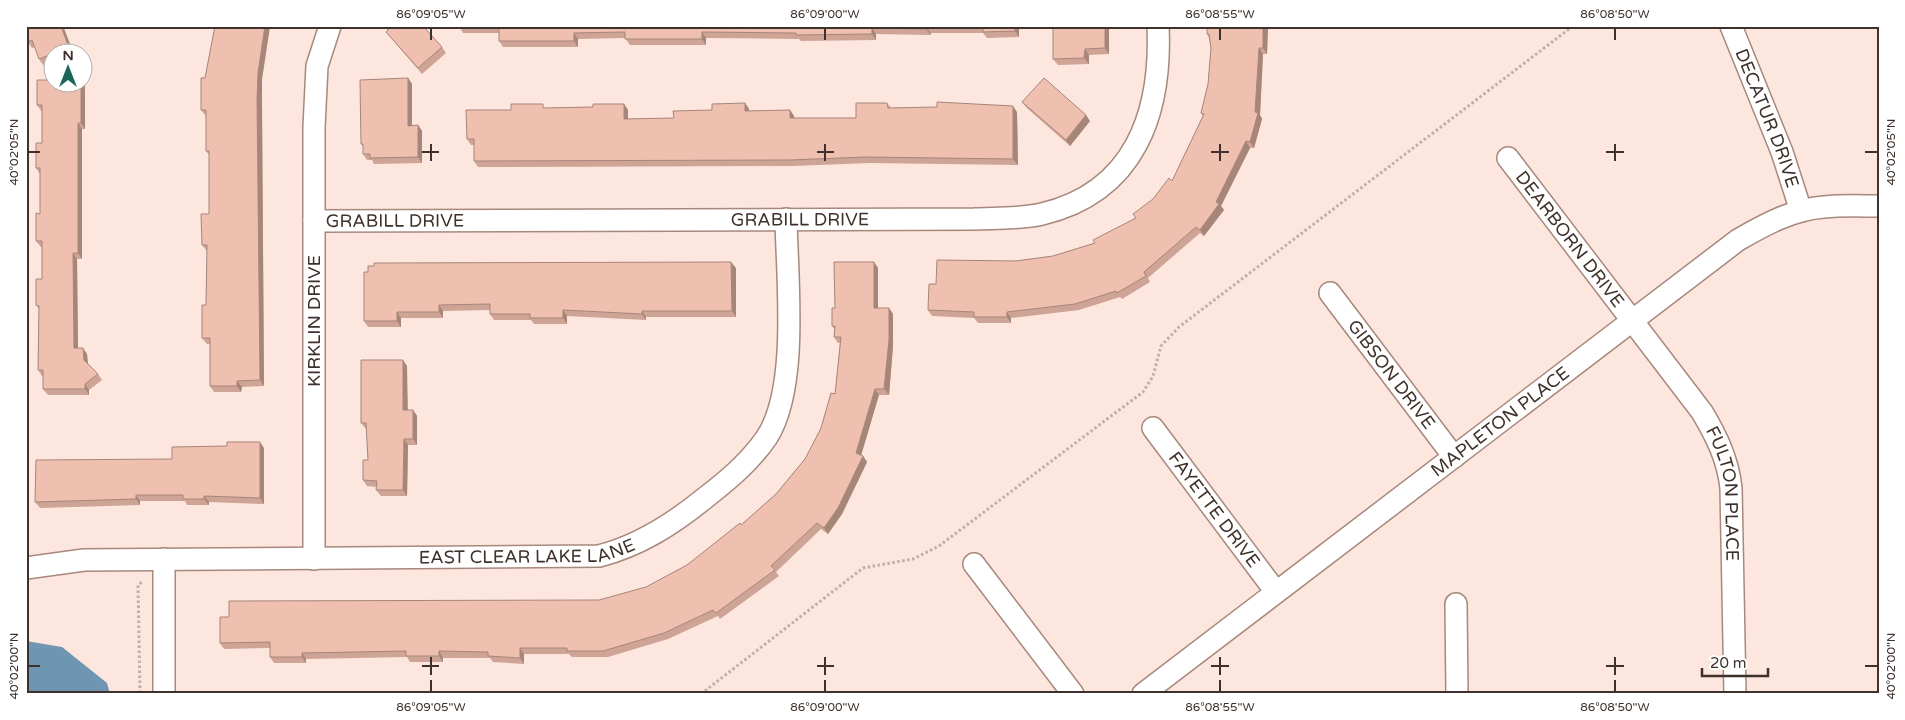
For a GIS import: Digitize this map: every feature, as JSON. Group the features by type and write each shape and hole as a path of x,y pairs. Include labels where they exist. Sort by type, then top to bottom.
{"street":[{"name":"KIRKLIN DRIVE","path":"314,558 314,127 317,66 330,26"},
{"name":"GRABILL DRIVE","path":"314,221 786,220 1029,217 1080,201 1100,190 1124,165 1140,137 1152,104 1157,80 1158,26"},
{"name":"DECATUR DRIVE","path":"1731,26 1782,152 1800,211"},
{"name":"DEARBORN DRIVE","path":"1508,158 1633,321"},
{"name":"MAPLETON PLACE","path":"1143,694 1738,240 1769,222 1800,211 1823,206 1879,206"},
{"name":"EAST CLEAR LAKE LANE","path":"26,568 84,560 599,556 624,550 643,541 698,504 750,459 768,435 780,407 786,377 788,346 786,220"},
{"name":"GIBSON DRIVE","path":"1330,293 1454,457"},
{"name":"FULTON PLACE","path":"1633,321 1702,412 1716,434 1729,473 1735,694"},
{"name":"FAYETTE DRIVE","path":"1152,428 1276,592"},
{"path":"164,558 164,694"},
{"path":"974,564 1073,694"},
{"path":"1456,604 1457,694"}],"path":[{"path":"701,694 863,568 913,558 939,546 1144,392 1152,376 1161,346 1179,327 1573,26"},
{"path":"138,585 140,694"}],"water":[{"path":"26,641 62,647 107,683 110,694 26,694"}],"building":[{"path":"26,26 61,26 67,42 42,42 42,58 39,59 32,40 28,42"},
{"path":"215,26 265,26 258,73 257,100 260,380 237,381 237,386 210,386 210,338 202,338 202,305 206,305 207,245 202,245 201,214 209,214 209,151 206,151 206,110 201,110 201,78 205,78"},
{"path":"386,26 423,26 442,47 418,68 386,32 388,30"},
{"path":"459,26 1015,26 1015,31 983,32 983,27 926,27 926,29 872,28 872,34 796,35 796,33 702,32 702,39 625,39 625,32 574,33 574,41 499,41 499,27"},
{"path":"1053,26 1105,26 1105,48 1085,49 1084,58 1053,59"},
{"path":"1207,26 1263,26 1263,48 1259,48 1255,112 1258,113 1250,142 1246,141 1216,202 1219,204 1200,230 1196,227 1144,272 1146,276 1117,293 1116,291 1075,304 1007,312 1007,317 974,317 974,312 928,310 929,284 936,284 937,260 1016,261 1053,256 1095,243 1093,240 1136,218 1133,214 1153,199 1169,178 1172,181 1204,114 1201,113 1208,84 1211,48"},
{"path":"408,78 408,126 418,125 418,157 370,158 370,154 363,154 363,144 361,144 360,80"},
{"path":"1044,78 1086,115 1066,140 1022,102"},
{"path":"37,80 42,80 42,92 81,92 81,123 78,123 78,253 73,253 74,348 83,348 84,360 98,374 85,384 85,389 43,389 43,370 38,370 39,306 36,305 36,279 42,279 42,241 36,241 36,213 40,214 40,168 36,168 36,143 42,143 42,105 37,105"},
{"path":"937,102 1013,106 1013,159 866,157 789,160 474,161 474,139 467,139 466,110 511,110 511,104 543,104 543,108 593,107 593,104 624,104 624,119 674,118 673,111 712,110 712,104 745,103 745,111 790,110 790,118 856,118 856,103 887,103 888,108 937,107"},
{"path":"731,262 732,311 642,311 642,314 563,310 563,318 530,318 530,314 490,314 490,304 439,305 439,312 397,312 397,321 364,321 364,272 368,272 368,266 374,266 374,263"},
{"path":"834,262 874,262 874,308 889,308 889,340 884,389 875,389 856,453 863,456 838,508 824,528 817,523 771,566 775,570 716,613 713,610 664,633 603,651 567,651 567,648 520,648 520,658 488,656 488,652 439,651 439,656 406,656 406,651 302,653 302,657 270,657 270,642 220,643 220,617 229,617 229,601 599,600 646,587 687,565 740,523 741,525 776,494 805,459 821,428 831,393 835,394 841,337 834,337 835,326 832,326 832,308 835,308"},
{"path":"361,360 403,360 403,410 413,410 413,439 404,439 403,490 376,490 377,481 363,480 363,460 368,460 366,423 361,423"},
{"path":"227,442 260,442 260,498 204,496 204,499 183,499 183,495 136,495 136,499 35,502 36,460 172,459 172,447 227,446"}]}
